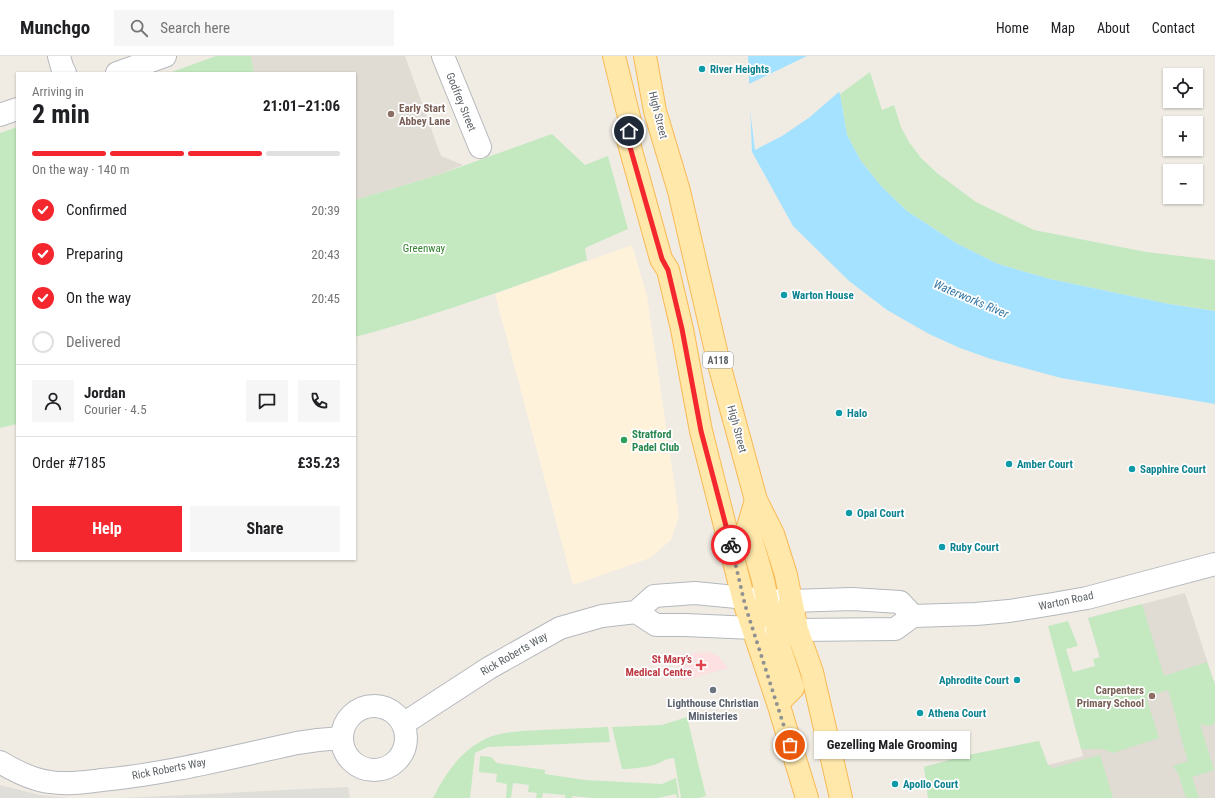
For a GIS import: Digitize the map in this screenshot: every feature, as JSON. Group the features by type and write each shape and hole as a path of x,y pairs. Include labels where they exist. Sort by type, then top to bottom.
{"main road":[{"name":"A118","path":"614,56 630,121 628,140 662,259 668,270 682,329 701,431 744,598 807,798"},
{"name":"High Street","path":"645,56 655,111 679,191 720,368 756,500 773,534 786,575 791,601"},
{"path":"753,628 767,600 748,527 756,500"},
{"path":"778,703 793,688 780,649 787,629 791,601"},
{"path":"787,629 812,672 841,798"}],"street":[{"path":"60,56 62,67 65,72"},
{"path":"120,72 166,56"},
{"name":"Godfrey Street","path":"443,56 480,147"},
{"path":"0,115 16,109"},
{"name":"Warton Road","path":"913,616 976,614 1009,611 1053,604 1087,598 1215,564"},
{"path":"695,593 744,598 791,601 852,599 900,602 913,616 894,629 787,629 656,625 636,612 654,596 695,593"},
{"name":"Rick Roberts Way","path":"403,724 489,668 560,628 602,616 636,612"},
{"path":"374,705 383,706 398,716 403,724 407,734 406,744 402,754 396,762 387,768 377,770 364,769 352,762 344,752 341,738 343,727 348,717 360,708 374,705"},
{"name":"Rick Roberts Way","path":"0,762 26,775 51,782 92,781 164,771 297,743 341,738"}],"shaded area":[{"name":"Early Start Abbey Lane","path":"251,56 405,56 441,156 463,165 438,175 356,200 356,72 254,72"},
{"path":"632,245 647,296 679,516 671,540 650,558 573,585 495,294"},
{"name":"Carpenters Primary School","path":"1185,593 1215,685 1215,798 928,798 924,767 968,755 1039,741 1048,765 1083,756 1069,702 1110,690 1088,618"},
{"name":"St Mary’s Medical Centre","path":"709,652 718,656 728,668 681,681 675,659 694,653"},
{"path":"0,785 40,795 71,798 0,798"},
{"path":"348,787 350,798 124,798"}],"green space":[{"path":"216,56 251,56 254,72 172,72"},
{"path":"870,72 882,110 894,105 901,127 909,142 921,158 937,173 976,202 1034,230 1146,252 1215,260 1215,311 1169,304 1050,279 998,264 956,243 907,211 882,187 861,161 847,135 840,94"},
{"path":"16,127 16,424 0,428 0,133"},
{"name":"Greenway","path":"552,134 585,165 608,156 628,229 585,248 587,260 443,311 356,337 356,200 438,175"},
{"path":"1142,604 1164,676 1207,662 1215,685 1215,723 1210,726 1200,724 1214,770 1192,777 1199,798 1186,798 1178,773 1173,766 1188,761 1168,690 1146,697 1159,738 1113,753 1103,749 1081,749 1048,626 1068,621 1078,646 1066,649 1073,672 1095,666 1093,659 1100,657 1088,618"},
{"path":"687,717 706,796 699,798 681,798 674,758 667,759 651,766 622,769 612,727 662,725"},
{"path":"608,727 610,742 488,747 475,753 470,798 433,798 443,780 462,756 469,749 487,738 514,732"},
{"path":"1039,741 1048,765 1053,768 1100,755 1113,798 928,798 924,767 968,755"},
{"path":"480,756 491,757 497,763 545,770 545,774 585,780 662,784 676,778 679,798 677,798 676,794 657,798 592,798 573,796 572,798 565,798 565,795 543,793 542,798 536,798 537,793 528,792 529,785 513,783 511,798 506,798 507,784 496,782 497,774 479,772"}],"water":[{"name":"Waterworks River","path":"748,56 826,56 840,94 847,135 861,161 882,187 907,211 956,243 998,264 1050,279 1169,304 1215,311 1215,404 1061,378 991,359 960,348 929,334 887,310 849,281 793,226 752,152"}],"pier":[{"path":"807,56 828,56 841,90 810,117 782,136 755,150 747,85"}],"way so far":[{"path":"731,545 745,605 778,703 790,745"}],"place":[{"name":"River Heights","path":"702,69"},
{"name":"Early Start Abbey Lane","path":"391,114"},
{"name":"Warton House","path":"784,295"},
{"name":"Halo","path":"839,413"},
{"name":"Stratford Padel Club","path":"624,440"},
{"name":"Amber Court","path":"1009,464"},
{"name":"Sapphire Court","path":"1132,469"},
{"name":"Opal Court","path":"849,513"},
{"name":"Ruby Court","path":"942,547"},
{"name":"St Mary’s Medical Centre","path":"701,665"},
{"name":"Aphrodite Court","path":"1017,680"},
{"name":"Lighthouse Christian Ministeries","path":"713,690"},
{"name":"Carpenters Primary School","path":"1152,696"},
{"name":"Athena Court","path":"920,713"},
{"name":"Gezelling Male Grooming","path":"790,745"},
{"name":"Apollo Court","path":"895,784"}],"route":[{"path":"629,131 628,140 652,227 662,259 668,270 682,329 701,431 731,545"}]}
